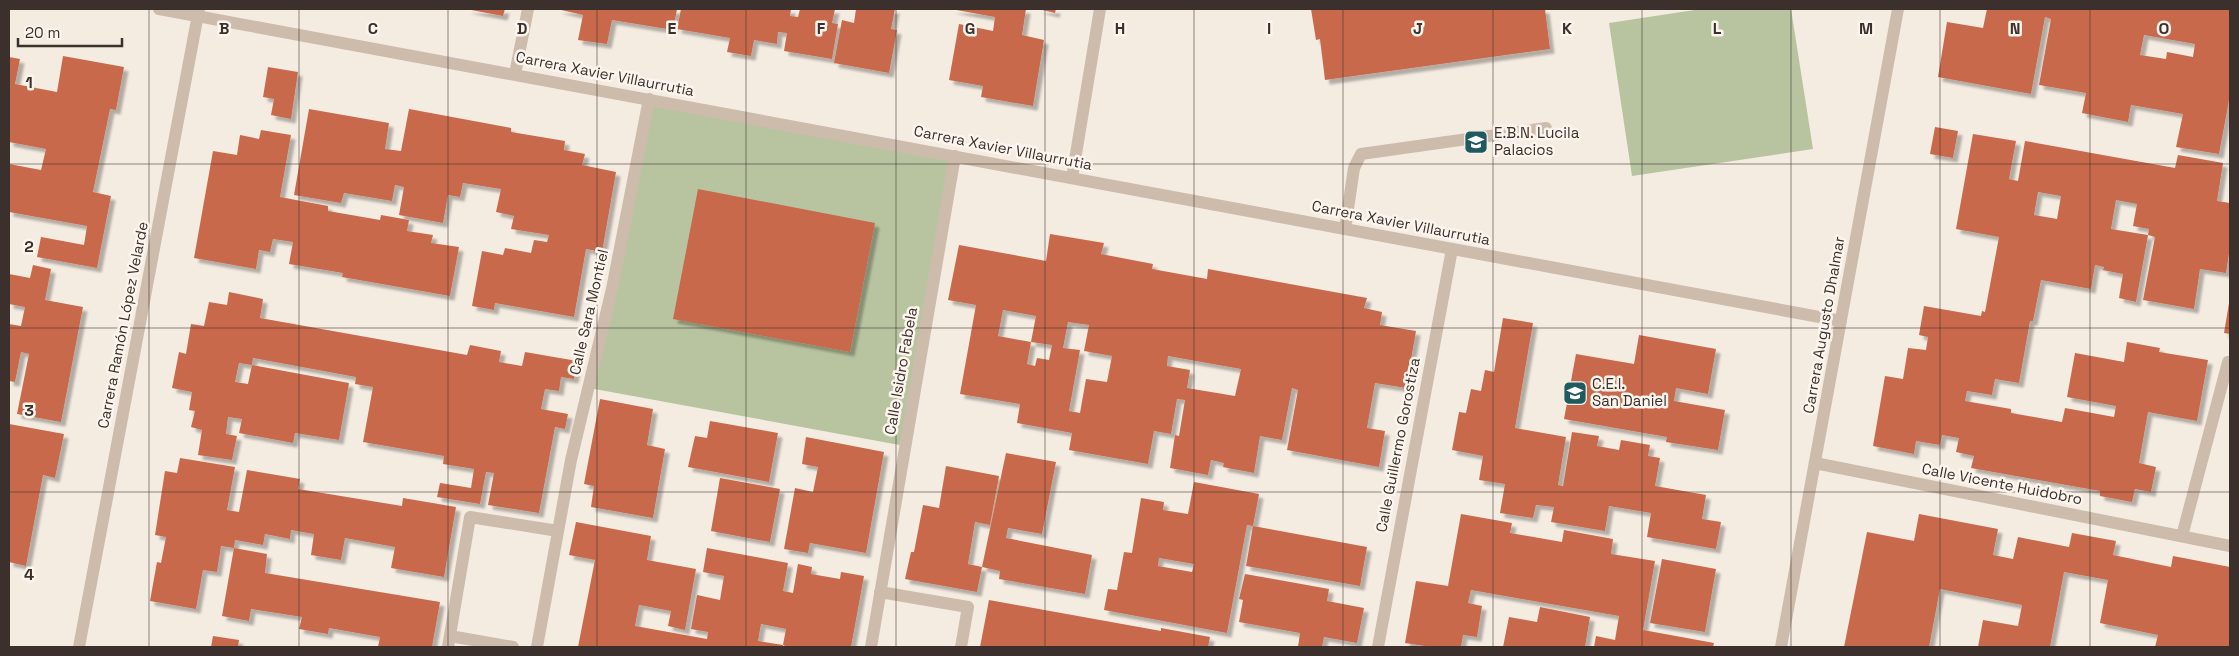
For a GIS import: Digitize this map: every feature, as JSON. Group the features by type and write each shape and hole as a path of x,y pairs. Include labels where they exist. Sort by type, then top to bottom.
{"street":[{"name":"Carrera Xavier Villaurrutia","path":"159,9 198,12 515,74 1841,320"},
{"path":"515,74 528,9"},
{"path":"1072,178 1100,9"},
{"name":"Carrera Augusto Dhalmar","path":"1781,647 1898,9"},
{"name":"Carrera Ramón López Velarde","path":"79,647 198,12"},
{"name":"Calle Sara Montiel","path":"537,647 571,460 615,272 649,98"},
{"path":"1345,228 1354,168 1361,154 1546,128"},
{"name":"Calle Isidro Fabela","path":"871,647 955,156"},
{"name":"Calle Guillermo Gorostiza","path":"1378,647 1452,249"},
{"path":"2182,536 2228,362 2230,362"},
{"name":"Calle Vicente Huidobro","path":"1815,463 2230,546"},
{"path":"513,647 449,642 470,517 558,531"},
{"path":"880,592 968,608 961,647"}],"green space":[{"path":"1701,9 1791,9 1813,149 1632,176 1609,23"},
{"path":"649,99 955,156 905,446 589,388"}],"building":[{"path":"466,9 505,9 503,16"},
{"path":"557,9 677,9 673,30 612,20 607,44 578,40 583,15"},
{"path":"681,9 791,9 790,16 798,17 800,9 835,9 832,23 838,24 832,59 784,51 787,33 778,32 777,44 754,40 751,56 727,52 730,38 677,29"},
{"path":"856,9 895,9 891,29 897,30 889,73 834,63 842,20 854,23"},
{"path":"951,9 1026,9 1022,35 1044,40 1033,106 981,97 983,86 949,80 959,24 993,31 995,17"},
{"path":"1038,9 1056,9 1055,13"},
{"path":"1311,9 1545,9 1550,49 1325,80 1320,39 1316,40"},
{"path":"1987,9 2230,9 2230,95 2219,154 2176,147 2183,114 2131,105 2128,122 2082,113 2086,93 2039,85 2051,19 2045,17 2031,94 1938,77 1947,22 1983,28","holes":["2144,35 2195,44 2193,57 2167,52 2166,59 2140,55"]},
{"path":"63,56 124,67 116,110 110,109 93,192 111,196 97,268 37,257 41,237 84,245 87,226 9,212 9,164 41,170 46,149 9,142 9,57 20,59 15,84 57,92"},
{"path":"268,67 298,72 291,119 271,115 274,99 263,97"},
{"path":"309,109 389,123 385,149 401,151 409,109 511,128 511,132 565,141 564,150 585,154 582,165 616,172 602,252 586,249 574,317 495,303 494,310 472,306 482,251 503,255 505,248 531,253 534,240 547,242 549,235 511,229 514,216 496,212 501,189 463,183 460,197 448,195 443,223 399,215 404,187 395,185 392,201 344,193 341,203 294,195"},
{"path":"1935,127 1958,131 1953,158 1930,154"},
{"path":"261,130 291,135 280,197 328,206 328,211 380,220 381,215 409,220 407,231 433,235 431,243 459,247 450,296 342,277 343,273 289,264 293,242 273,239 270,252 259,250 256,269 194,258 213,151 237,155 240,135 259,139"},
{"path":"1973,134 2016,141 2009,179 2018,181 2025,141 2175,168 2178,155 2223,163 2217,201 2230,203 2230,247 2226,273 2200,269 2194,309 2143,300 2155,237 2148,235 2136,302 2119,298 2123,274 2103,270 2104,267 2095,265 2091,289 2041,280 2033,321 2030,321 2019,383 1995,379 1992,395 1967,391 1965,401 2011,409 2011,413 2062,422 2065,408 2114,417 2116,406 2067,397 2075,353 2124,362 2127,342 2160,348 2159,352 2208,360 2197,421 2148,412 2139,463 2156,467 2151,492 2135,489 2132,502 2100,496 2100,491 1971,468 1974,456 1956,452 1959,438 1942,435 1940,445 1916,441 1914,454 1873,446 1885,376 1903,379 1908,348 1926,350 1928,337 1919,335 1924,306 1981,316 1982,311 1985,312 1999,237 1956,229","holes":["2038,192 2061,196 2057,219 2034,215","2116,200 2137,204 2133,226 2149,229 2148,235 2111,229"]},
{"path":"698,189 875,223 850,352 673,319"},
{"path":"1050,234 1104,243 1101,254 1153,264 1152,269 1207,279 1208,269 1367,298 1364,308 1382,312 1380,325 1416,331 1406,388 1375,383 1367,428 1385,431 1379,467 1287,450 1298,390 1292,388 1282,440 1260,436 1254,473 1223,467 1224,463 1211,460 1208,475 1170,468 1175,435 1179,436 1185,400 1177,399 1171,434 1154,431 1148,464 1069,450 1072,433 1017,423 1020,404 960,394 976,305 948,300 959,245 1046,261","holes":["1003,310 1036,316 1031,342 998,336","1068,322 1089,325 1084,351 1112,356 1107,382 1086,379 1080,413 1069,411 1080,350 1063,348","1031,342 1052,345 1049,360 1037,358 1035,366 1027,364","1168,356 1241,369 1235,396 1187,388 1190,370 1167,366"]},
{"path":"33,265 51,269 45,300 83,307 61,422 17,414 29,354 21,352 15,382 9,381 9,324 21,326 25,307 9,304 9,274 30,278"},
{"path":"229,292 263,299 260,318 467,355 470,345 501,351 499,362 522,366 525,352 577,361 574,379 561,377 559,391 545,389 541,409 568,414 565,429 555,427 539,513 488,505 494,473 486,472 480,504 437,497 440,483 471,488 474,469 443,464 444,456 363,442 373,387 355,384 356,377 253,358 252,365 349,383 339,440 295,433 293,443 239,433 242,419 228,417 226,434 237,436 232,460 198,455 202,430 191,427 195,411 189,410 192,392 172,388 179,352 186,354 191,324 204,326 209,302 227,305","holes":["239,363 252,365 248,384 235,382"]},
{"path":"2230,303 2230,334 2224,333"},
{"path":"1503,318 1533,323 1515,428 1566,437 1558,485 1563,486 1572,432 1599,436 1597,446 1619,450 1621,440 1650,445 1648,456 1660,458 1655,486 1706,495 1702,519 1721,522 1716,549 1647,537 1651,513 1609,506 1605,531 1551,522 1554,507 1536,505 1533,518 1500,513 1505,484 1479,480 1483,456 1452,450 1459,412 1466,413 1471,389 1481,391 1485,370 1494,372"},
{"path":"1639,335 1716,349 1708,394 1676,388 1674,401 1725,410 1718,450 1666,442 1667,437 1564,419 1576,354 1634,364"},
{"path":"600,399 653,409 647,445 665,449 653,518 591,507 594,486 584,484"},
{"path":"710,421 778,433 769,482 688,467 695,436 707,438"},
{"path":"9,424 64,434 55,478 43,475 26,566 9,562"},
{"path":"806,437 884,452 866,553 810,543 808,553 784,549 795,488 813,492 818,467 802,464"},
{"path":"1006,453 1056,462 1042,534 1008,528 1006,538 1092,555 1085,594 999,579 1000,571 982,567"},
{"path":"180,458 235,467 227,510 239,512 247,470 300,479 298,489 402,506 403,498 456,507 444,577 391,568 395,547 345,538 341,560 311,555 314,534 291,530 290,539 265,534 263,545 235,540 234,548 221,546 217,572 203,570 196,609 150,601 157,562 161,563 166,537 155,535 165,471 177,473"},
{"path":"946,466 999,476 990,525 975,522 968,564 982,567 977,592 905,579 911,552 914,552 923,505 939,508"},
{"path":"720,478 780,489 770,542 711,531"},
{"path":"1194,482 1259,494 1253,526 1247,525 1227,633 1104,610 1108,589 1117,590 1124,552 1132,553 1141,498 1164,502 1163,510 1188,514","holes":["1159,558 1194,564 1192,572 1158,566"]},
{"path":"1461,514 1512,523 1510,533 1562,542 1564,530 1613,539 1611,554 1655,561 1643,630 1714,643 1713,647 1594,647 1596,636 1615,640 1619,616 1471,590 1468,603 1482,606 1477,637 1463,635 1461,647 1432,647 1405,643 1416,581 1448,586"},
{"path":"1919,514 1998,529 1993,555 2013,559 2018,537 2069,547 2072,533 2116,541 2113,555 2171,567 2173,556 2230,567 2230,647 2155,647 2158,635 2100,623 2108,580 2064,572 2050,647 1978,647 1983,620 2018,626 2022,605 1940,589 1929,647 1844,647 1867,532 1914,541"},
{"path":"576,522 651,536 647,560 696,569 685,630 668,626 671,611 639,605 635,626 707,639 708,632 691,629 697,595 720,600 724,576 703,572 707,548 788,563 783,591 793,593 798,564 812,567 811,574 840,579 841,572 864,576 851,647 787,647 783,645 783,647 578,647 595,560 569,555","holes":["761,624 786,629 783,645 758,641"]},
{"path":"1253,526 1367,547 1360,586 1246,566"},
{"path":"234,548 267,554 265,573 440,602 432,647 378,647 380,637 329,628 328,634 299,629 302,617 251,609 249,621 222,616"},
{"path":"1662,559 1716,569 1705,632 1650,623"},
{"path":"1245,574 1329,589 1327,601 1364,608 1357,643 1324,637 1322,647 1298,647 1300,633 1239,622 1243,600 1239,599"},
{"path":"989,600 1161,631 1161,628 1210,637 1208,647 980,647"},
{"path":"1540,607 1590,617 1585,647 1503,647 1509,617 1537,622"},
{"path":"213,636 239,640 238,647 211,647"}],"place":[{"name":"E.B.N. Lucila Palacios","path":"1476,142"},
{"name":"C.E.I. San Daniel","path":"1575,393"}]}
